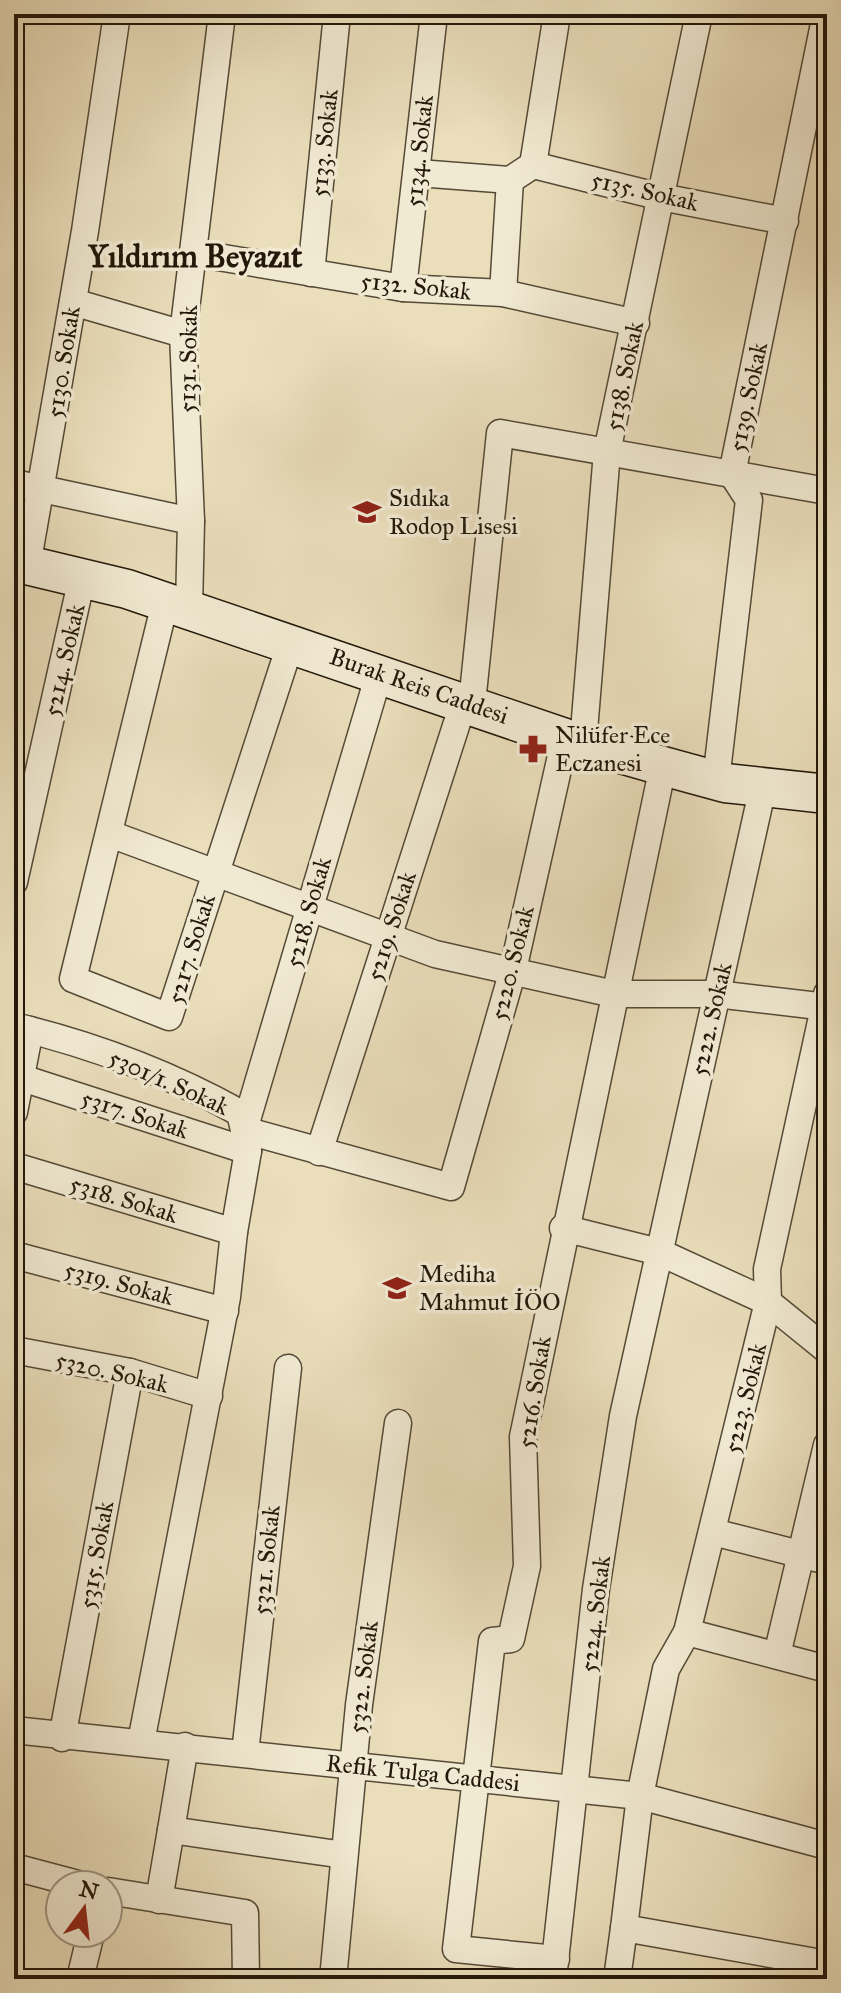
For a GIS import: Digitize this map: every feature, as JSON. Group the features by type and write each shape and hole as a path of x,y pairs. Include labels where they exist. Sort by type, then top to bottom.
{"main road":[{"name":"Burak Reis Caddesi","path":"21,564 177,606 574,740 663,766 716,780 827,794"}],"street":[{"name":"5130. Sokak","path":"21,564 41,490 117,14"},
{"name":"5131. Sokak","path":"177,606 191,521 183,334 222,14"},
{"name":"5133. Sokak","path":"311,273 337,14"},
{"name":"5134. Sokak","path":"403,288 434,14"},
{"path":"418,173 510,180 533,165 557,14"},
{"name":"5138. Sokak","path":"574,740 607,452 699,14"},
{"name":"5139. Sokak","path":"716,780 749,500 732,474 826,14"},
{"name":"5135. Sokak","path":"533,165 661,197 785,221"},
{"path":"503,293 510,180"},
{"name":"5132. Sokak","path":"194,253 403,288 503,293 636,323"},
{"path":"73,302 183,334"},
{"name":"5219. Sokak","path":"319,1152 387,937 468,702 500,433 607,452"},
{"path":"607,452 827,491"},
{"path":"14,483 191,521"},
{"name":"5214. Sokak","path":"14,882 26,776 82,578"},
{"name":"5217. Sokak","path":"177,606 110,834 73,979 169,1017 183,983 214,871 229,843 291,642"},
{"name":"5218. Sokak","path":"246,1140 310,907 379,674"},
{"name":"5220. Sokak","path":"451,1187 574,740"},
{"name":"5216. Sokak","path":"476,1780 492,1641 511,1639 527,1566 523,1437 563,1228 663,766"},
{"name":"5222. Sokak","path":"659,1252 763,787"},
{"path":"110,834 435,954 614,994 716,994 826,1002"},
{"name":"5223. Sokak","path":"617,1979 640,1796 666,1669 687,1632 713,1532 768,1302 767,1269 826,1002"},
{"path":"14,1112 22,1078 22,1028"},
{"name":"5301/1. Sokak","path":"22,1028 148,1068 202,1092 240,1113 246,1140 319,1152 451,1187"},
{"name":"5317. Sokak","path":"22,1078 246,1140"},
{"path":"141,1742 225,1311 246,1140"},
{"name":"5318. Sokak","path":"14,1166 234,1232"},
{"path":"563,1228 659,1252 768,1302 827,1350"},
{"name":"5224. Sokak","path":"554,1969 577,1788 596,1589 623,1416 659,1252"},
{"name":"5319. Sokak","path":"14,1255 225,1311"},
{"name":"5320. Sokak","path":"14,1350 130,1372 209,1396"},
{"name":"5321. Sokak","path":"245,1753 288,1368"},
{"name":"5315. Sokak","path":"62,1738 130,1372"},
{"name":"5322. Sokak","path":"333,1979 352,1766 398,1423"},
{"path":"777,1655 801,1554 822,1487 827,1445"},
{"path":"713,1532 827,1561"},
{"path":"687,1632 827,1669"},
{"name":"Refik Tulga Caddesi","path":"14,1730 62,1738 185,1746 640,1796 827,1846"},
{"path":"159,1900 185,1746"},
{"path":"476,1780 456,1949 554,1969"},
{"path":"171,1830 344,1855"},
{"path":"14,1867 44,1875"},
{"path":"124,1894 245,1913 246,1979"},
{"path":"624,1928 827,1964"},
{"path":"80,1979 87,1949"}],"place":[{"name":"Sıdıka Rodop Lisesi","path":"367,512"},
{"name":"Nilüfer Ece Eczanesi","path":"533,749"},
{"name":"Mediha Mahmut İÖO","path":"397,1288"}],"district":[{"name":"Yıldırım Beyazıt","path":"195,256"}]}
